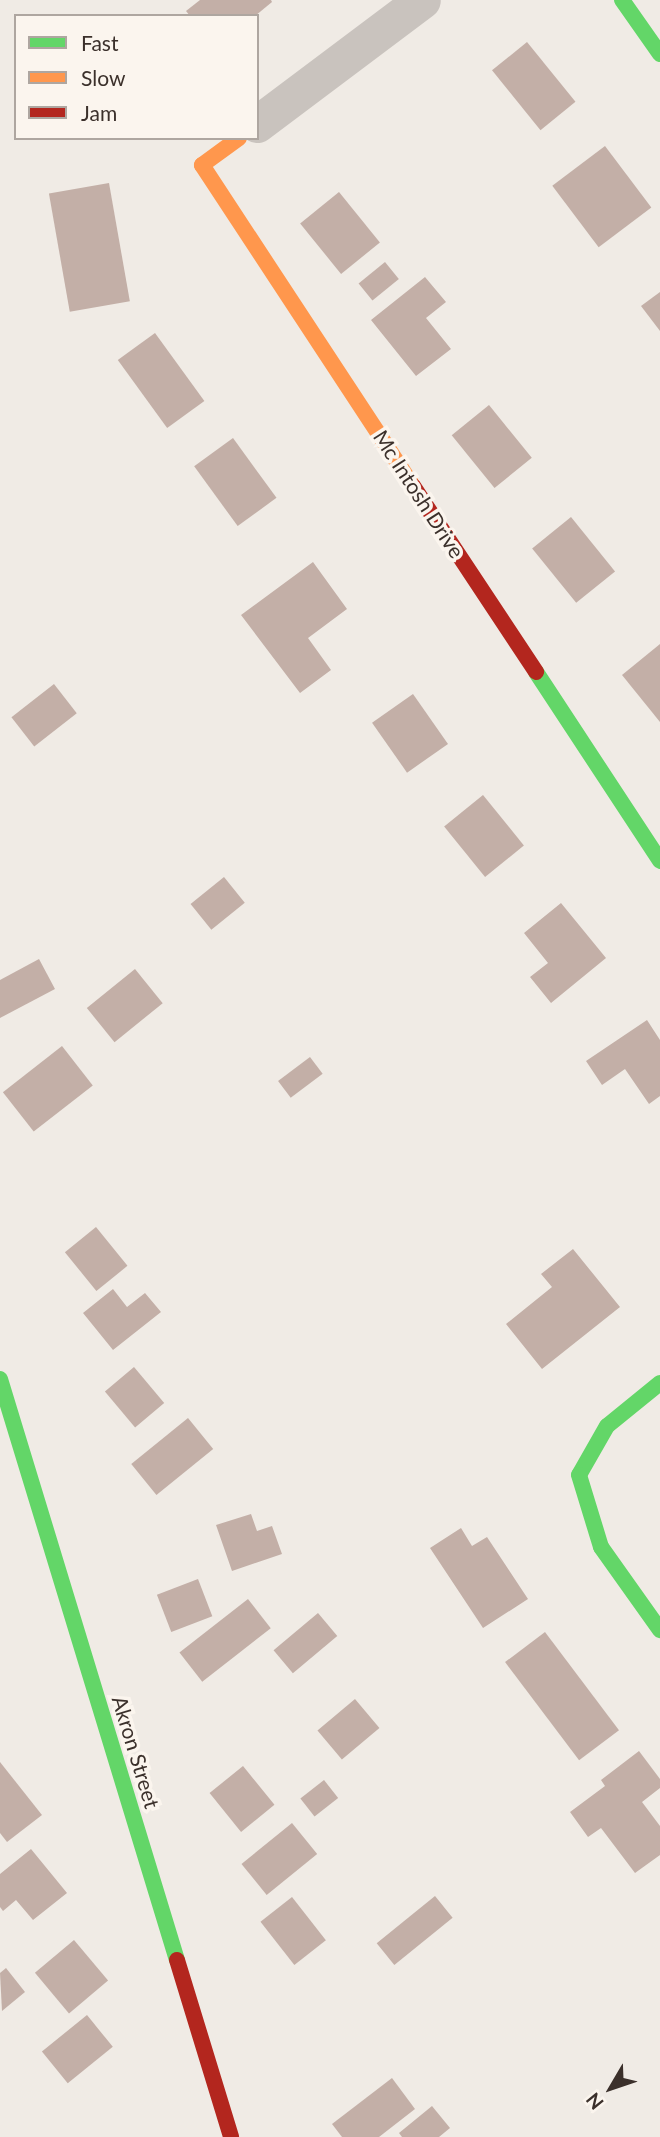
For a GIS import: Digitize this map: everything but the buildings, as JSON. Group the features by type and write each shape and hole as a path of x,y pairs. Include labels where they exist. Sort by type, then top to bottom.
{"street":[{"path":"259,122 422,0"},
{"path":"622,0 660,54"},
{"name":"Mc Intosh Drive","path":"236,140 202,166 660,861"},
{"name":"Akron Street","path":"0,1378 231,2137"},
{"path":"660,1383 607,1426 579,1475 601,1547 660,1629"}],"traffic: fast":[{"path":"622,0 660,54"},
{"path":"536,672 660,861"},
{"path":"0,1379 177,1960"},
{"path":"660,1383 607,1426 579,1475 601,1547 660,1630"}],"traffic: slow":[{"path":"236,140 202,165 413,486"}],"traffic: jam":[{"path":"413,486 536,672"},
{"path":"177,1960 231,2137"}]}
